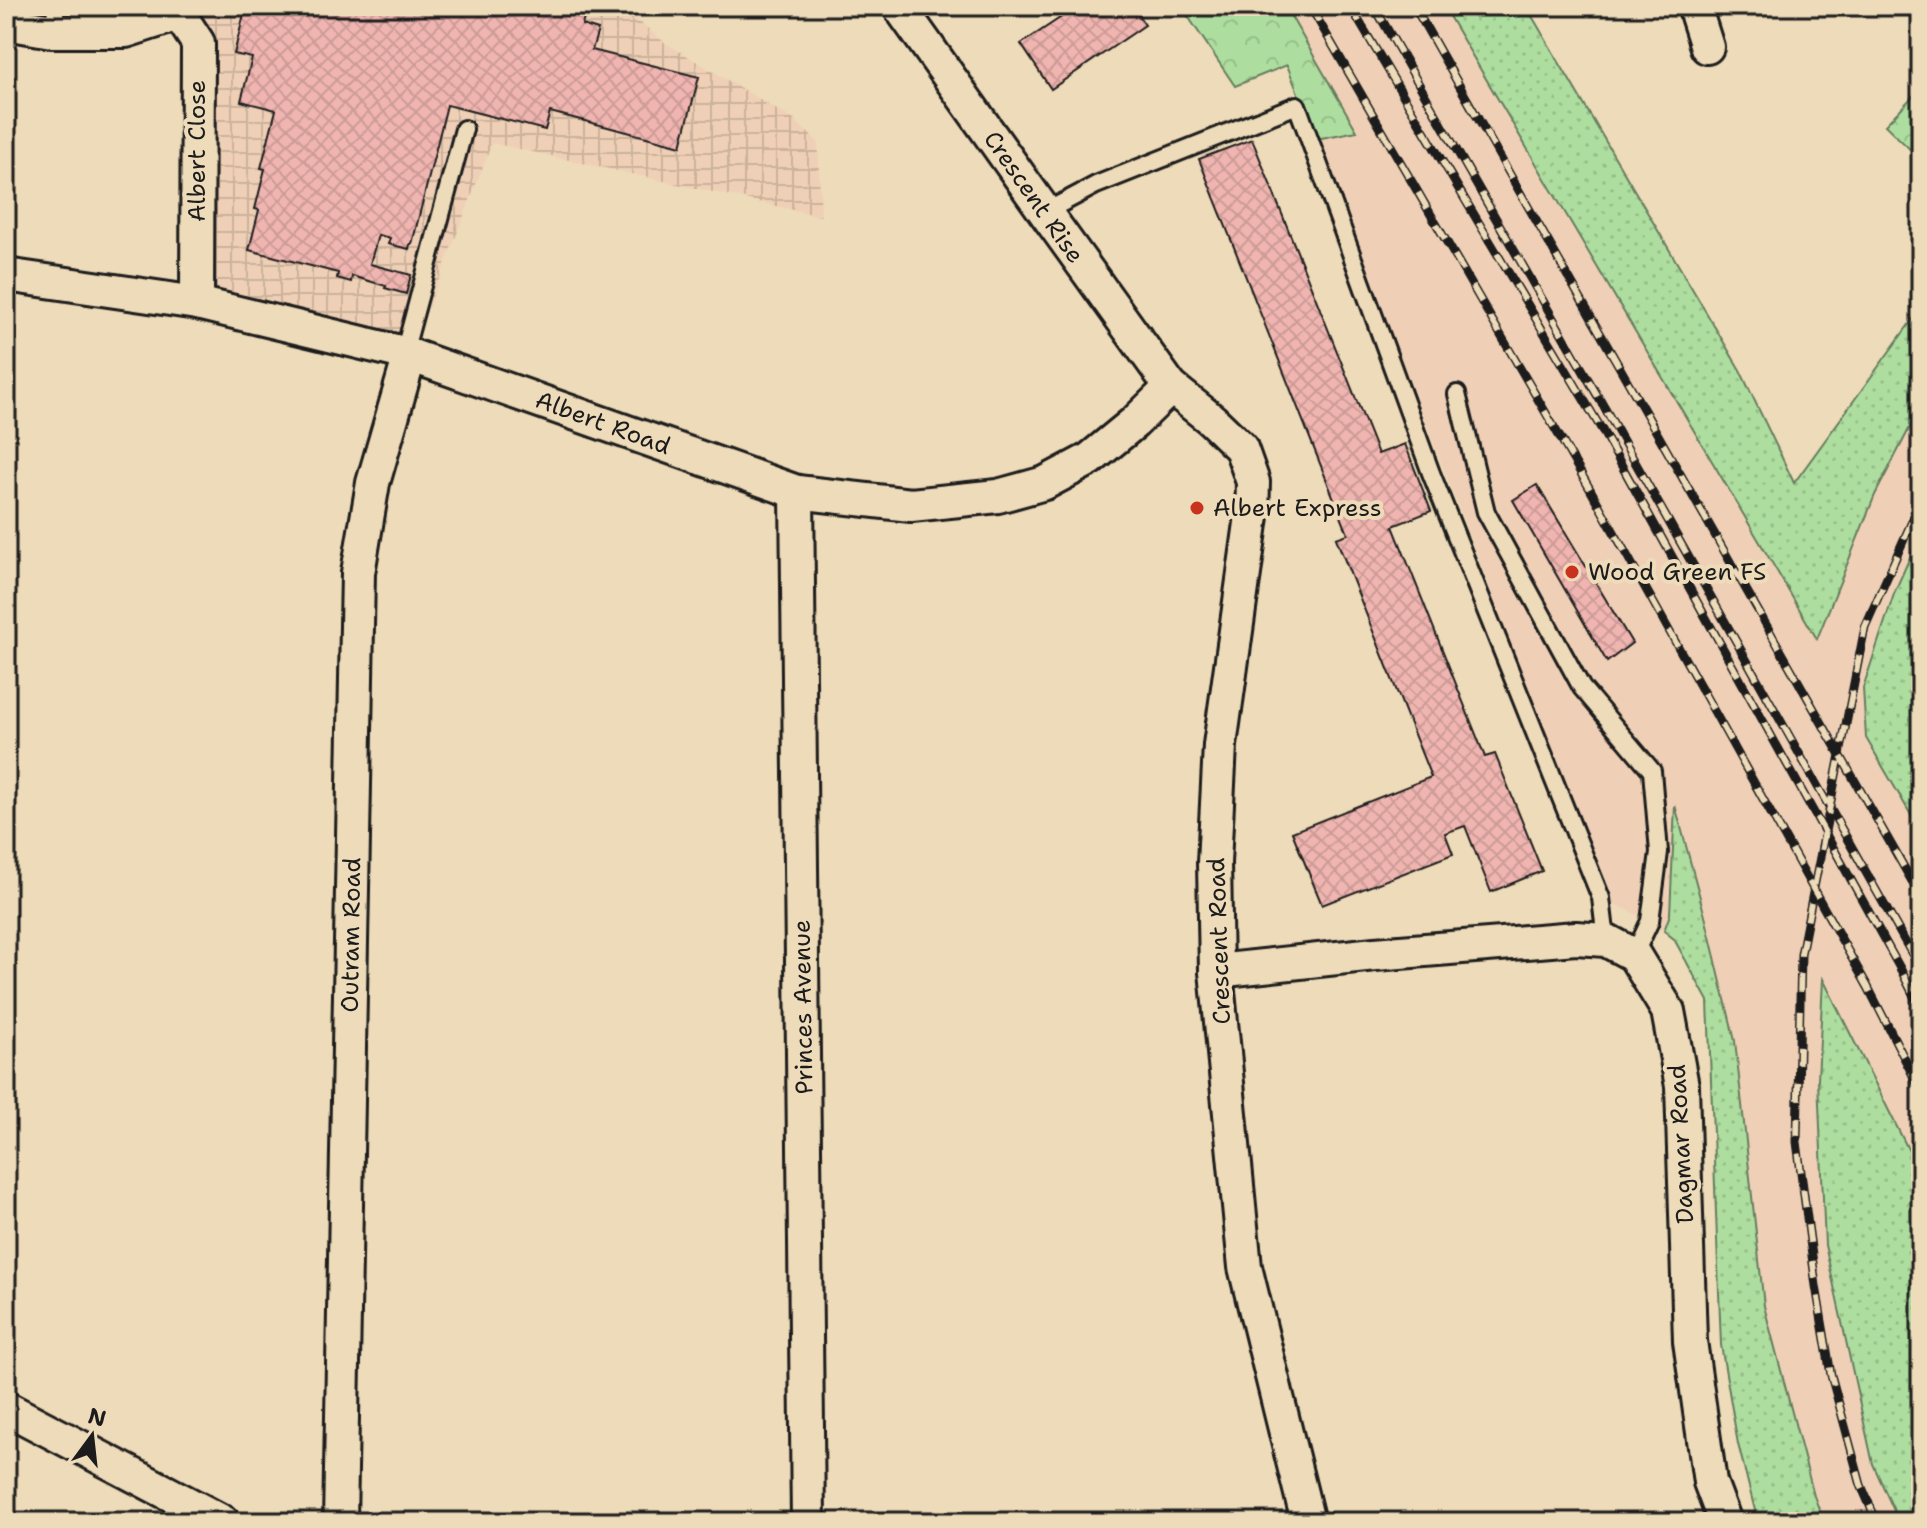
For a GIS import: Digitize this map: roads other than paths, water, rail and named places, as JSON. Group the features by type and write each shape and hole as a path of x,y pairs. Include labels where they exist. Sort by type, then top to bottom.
{"street":[{"name":"Crescent Rise","path":"899,6 1171,387"},
{"path":"1694,6 1707,47"},
{"path":"6,23 55,18 126,31 181,10"},
{"name":"Albert Close","path":"181,10 198,43 197,303"},
{"name":"Albert Road","path":"6,275 197,303 407,354 797,492 911,505 998,496 1045,483 1090,459 1171,387"},
{"name":"Outram Road","path":"340,1522 358,573 373,483 407,354"},
{"name":"Crescent Road","path":"1171,387 1241,448 1253,482 1252,516 1220,745 1214,863 1216,971 1245,1267 1308,1522"},
{"name":"Princes Avenue","path":"797,492 808,1522"},
{"path":"1216,971 1375,954 1576,938 1620,948"},
{"name":"Dagmar Road","path":"1620,948 1668,1011 1682,1086 1690,1341 1710,1482 1725,1522"},
{"path":"6,1408 223,1522"}],"lane":[{"path":"1045,212 1096,185 1297,105 1431,473 1620,948 1650,921 1659,852 1652,771 1582,688 1486,512 1457,394"},
{"path":"407,354 464,129"}],"railway":[{"path":"1310,6 1590,489 1868,987 1921,1091"},
{"path":"1350,6 1602,430 1921,1010"},
{"path":"1374,6 1921,970"},
{"path":"1414,6 1921,897"},
{"path":"1877,1522 1861,1485 1831,1375 1816,1286 1797,1142 1801,954 1865,627 1921,501"}],"place":[{"name":"Albert Express","path":"1197,508"},
{"name":"Wood Green FS","path":"1572,572"}]}
